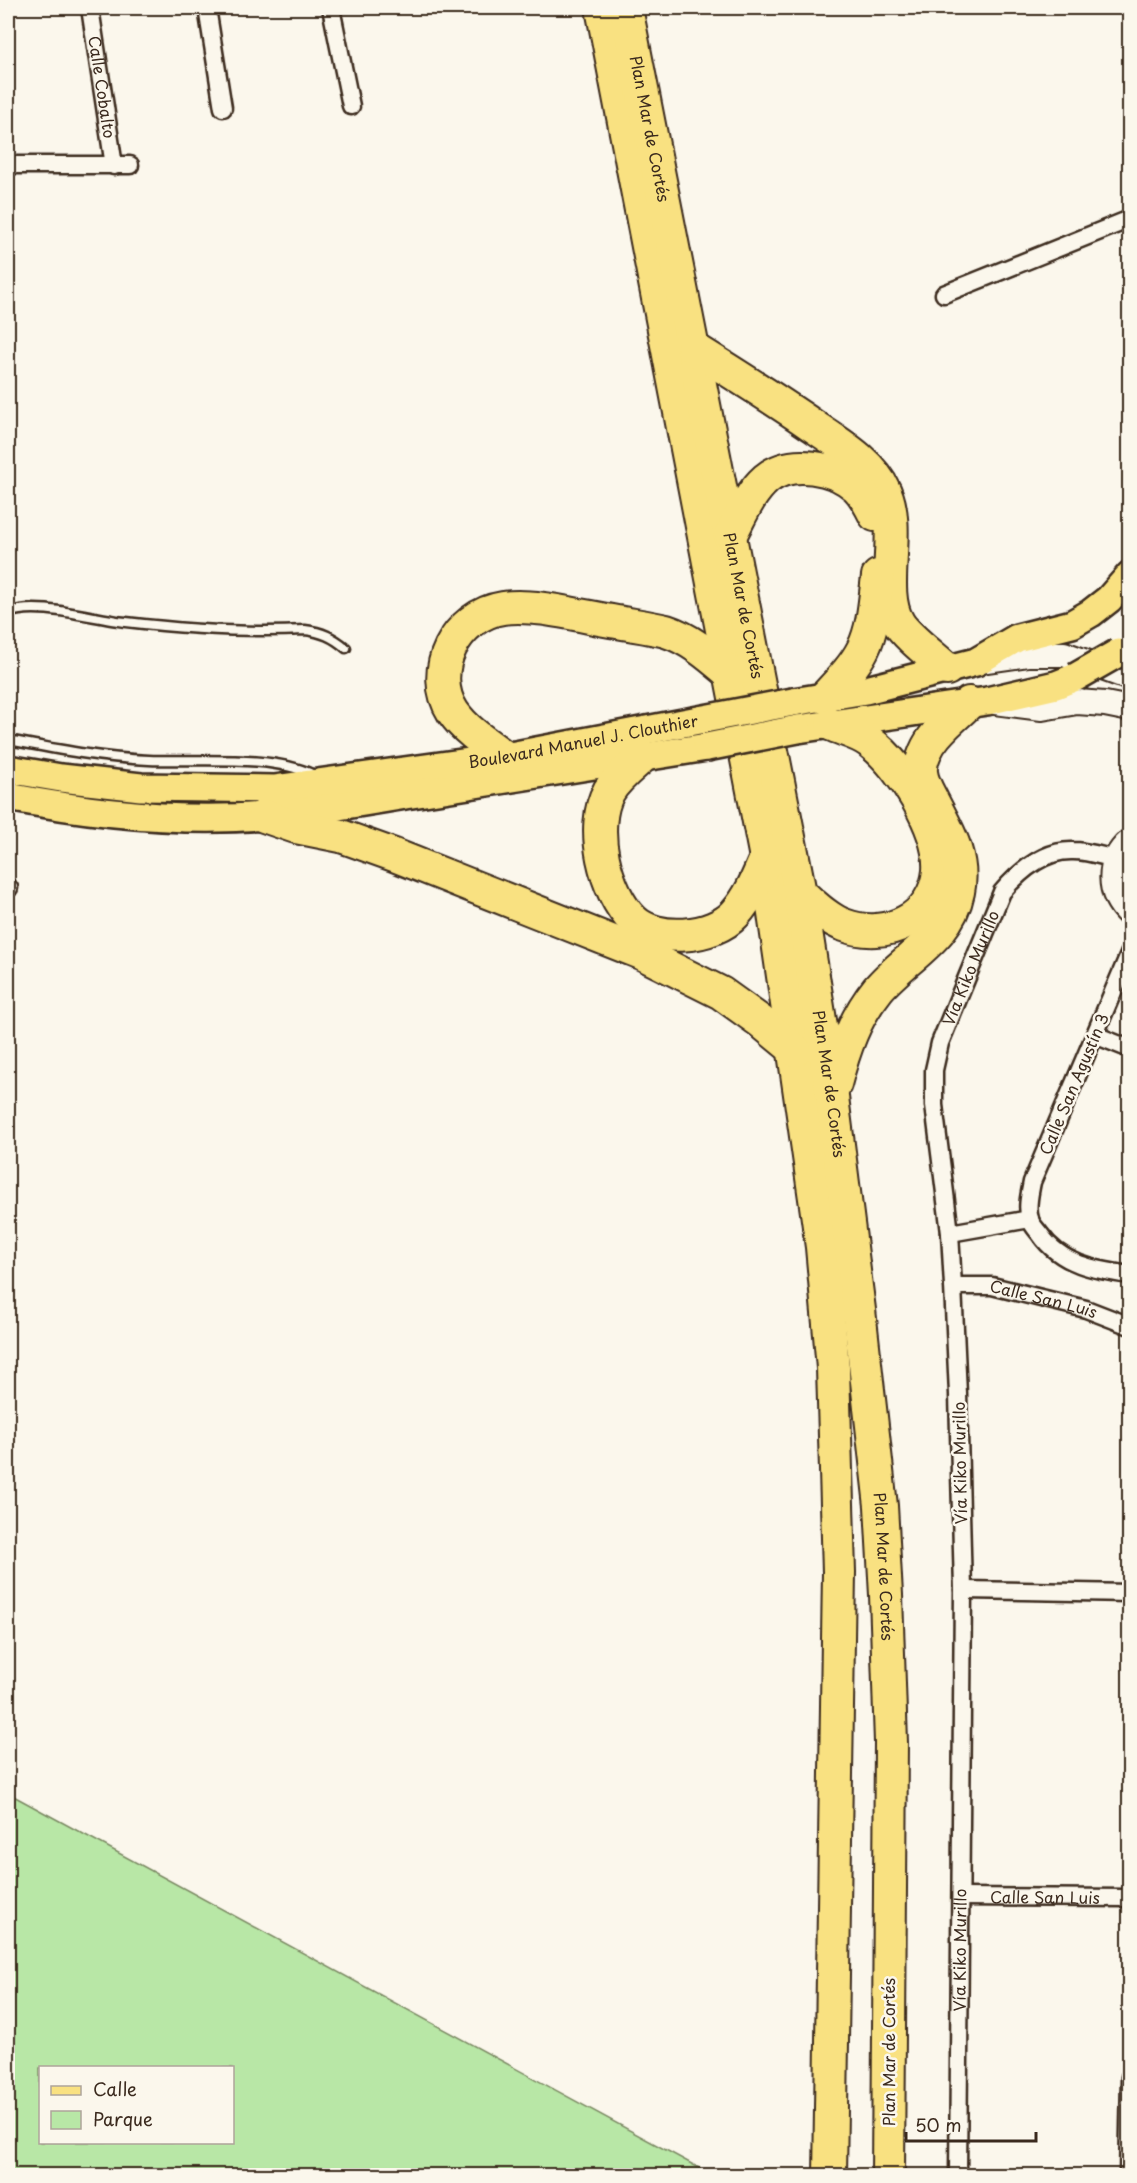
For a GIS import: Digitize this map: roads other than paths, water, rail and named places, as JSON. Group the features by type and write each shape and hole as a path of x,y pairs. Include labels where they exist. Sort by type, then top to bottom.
{"highway":[{"name":"Plan Mar de Cortés","path":"602,8 766,858 822,1247 833,1368 839,1572 830,2175"},
{"name":"Plan Mar de Cortés","path":"626,8 800,893 832,1096 881,1506 886,1595 891,1743 888,2175"},
{"path":"693,348 804,419 850,452 876,477 888,501 892,521 891,596 897,621 904,631 962,665"},
{"path":"731,534 756,490 768,478 785,469 805,467 847,479 863,494 875,516 881,547 871,625 863,649 846,675 829,711 868,740 900,774 914,794 933,835 938,856 937,882 930,900 919,912 907,922 885,930 863,930 842,924 818,909 800,893"},
{"path":"505,757 464,726 447,701 442,680 449,649 455,638 469,623 491,611 504,608 544,610 667,632 705,651 731,674"},
{"path":"832,1096 844,1052 861,1013 878,989 935,936 953,909 959,887 960,862 955,845 924,784 921,762 935,735 978,702"},
{"path":"641,758 619,778 609,792 601,815 599,838 605,868 616,897 633,920 661,934 680,936 708,930 733,917 751,894 766,858"},
{"path":"264,816 296,827 340,836 394,855 641,953 721,993 795,1050"}],"main road":[{"name":"Boulevard Manuel J. Clouthier","path":"8,797 126,814 204,817 264,816 641,758 798,729 867,690 962,665 1017,638 1072,624 1109,599 1130,574"},
{"name":"Boulevard Manuel J. Clouthier","path":"8,769 61,778 141,787 274,789 505,757 793,702 829,711 978,702 1056,685 1076,677 1124,647"}],"street":[{"name":"Calle Cobalto","path":"8,165 122,165 90,8"},
{"path":"207,8 223,108"},
{"path":"331,8 351,106"},
{"path":"944,294 1130,219"},
{"path":"962,665 1029,654 1064,654 1130,678"},
{"path":"978,702 1042,708 1077,702 1130,709"},
{"path":"1122,850 1111,873 1112,889 1118,903 1130,915"},
{"name":"Vía Kiko Murillo","path":"958,2175 963,1590 953,1286 950,1233 934,1105 934,1070 940,1043 1002,892 1015,876 1034,862 1057,854 1072,851 1122,850"},
{"name":"Calle San Agustín 3","path":"1030,1220 1028,1203 1032,1182 1130,952"},
{"path":"1095,1035 1130,1049"},
{"path":"950,1233 1030,1220 1045,1241 1062,1257 1091,1269 1130,1275"},
{"name":"Calle San Luis","path":"953,1286 992,1286 1086,1309 1130,1326"},
{"path":"963,1590 1130,1593"},
{"name":"Calle San Luis","path":"961,1897 1130,1898"},
{"path":"1128,2175 1130,2077"}],"lane":[{"path":"8,613 16,609 56,610 123,622 197,629 305,630 320,632 335,638 346,648"},
{"path":"8,740 88,755 147,760 262,761 301,769 327,782"}]}
